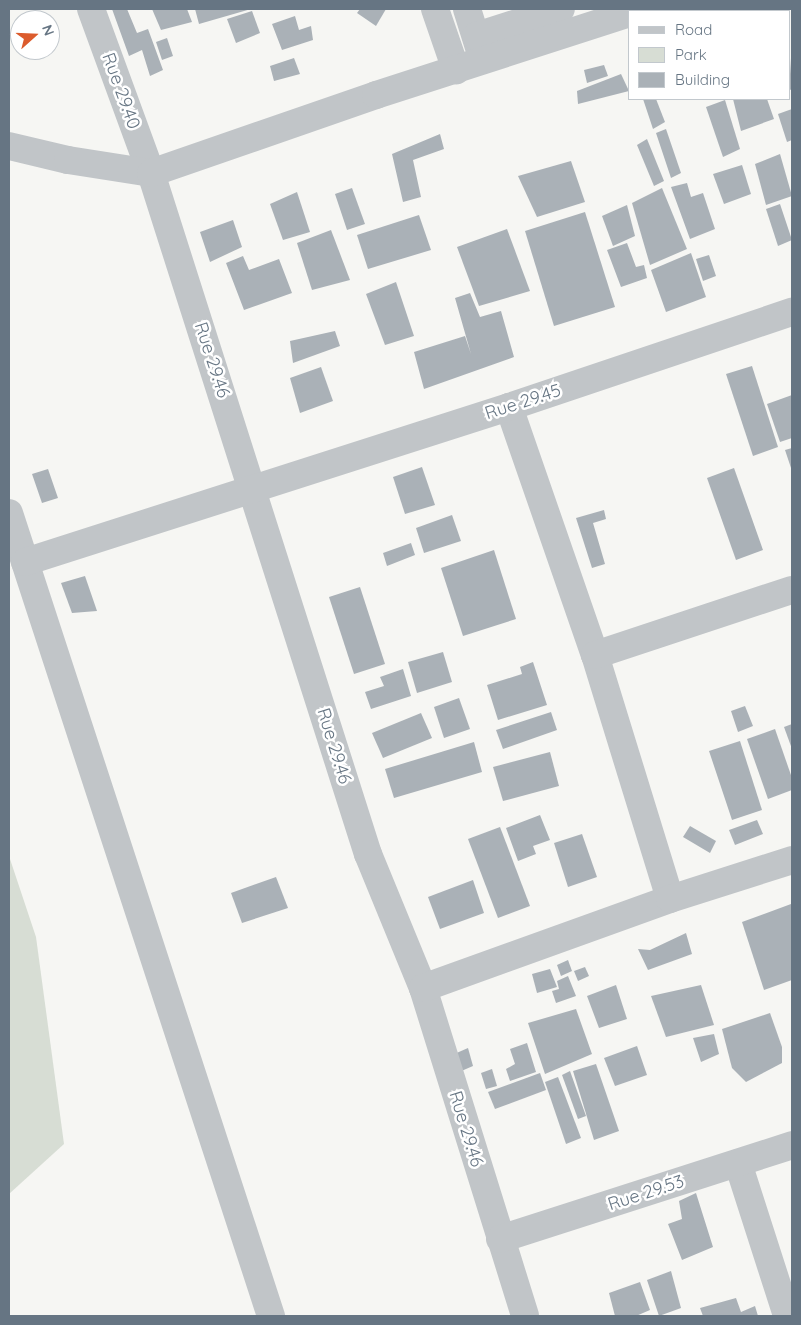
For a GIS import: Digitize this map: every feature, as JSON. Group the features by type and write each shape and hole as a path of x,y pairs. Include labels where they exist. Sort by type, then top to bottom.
{"street":[{"name":"Rue 29.40","path":"91,9 151,173"},
{"path":"435,9 456,70"},
{"path":"467,9 480,48"},
{"path":"9,146 68,160 151,173 456,70 480,48 561,9"},
{"path":"480,48 628,13"},
{"name":"Rue 29.46","path":"151,173 254,490 368,854 423,988 525,1316"},
{"name":"Rue 29.45","path":"25,562 510,407 792,312"},
{"path":"510,407 595,655 670,899"},
{"path":"9,513 271,1316"},
{"path":"595,655 792,590"},
{"path":"423,988 670,899 792,860"},
{"name":"Rue 29.53","path":"500,1239 792,1145"},
{"path":"738,1163 787,1316"}],"green space":[{"path":"9,856 36,937 64,1144 9,1194"}],"building":[{"path":"112,9 127,9 137,33 148,29 163,70 150,76 142,50 129,56"},
{"path":"152,9 187,9 192,22 161,30"},
{"path":"195,9 251,9 199,24"},
{"path":"360,9 386,9 376,26 357,13"},
{"path":"252,11 260,33 236,43 227,19"},
{"path":"295,16 299,30 311,26 313,40 282,50 272,24"},
{"path":"167,38 173,56 162,60 156,42"},
{"path":"294,58 300,74 274,81 270,66"},
{"path":"604,65 608,76 587,83 584,70"},
{"path":"621,74 628,89 628,91 578,104 577,91"},
{"path":"643,100 656,100 665,122 653,129"},
{"path":"725,100 740,149 723,157 706,107"},
{"path":"733,100 767,100 774,119 741,131"},
{"path":"792,109 792,140 787,142 778,114"},
{"path":"666,129 681,173 671,178 656,133"},
{"path":"440,134 444,149 413,160 421,197 403,202 392,154"},
{"path":"647,139 664,181 654,186 637,145"},
{"path":"780,154 792,196 766,205 755,164"},
{"path":"571,161 585,202 537,217 518,176"},
{"path":"742,165 751,194 724,204 713,174"},
{"path":"687,183 691,197 703,193 715,229 690,239 671,187"},
{"path":"352,188 365,224 347,230 335,194"},
{"path":"662,188 687,249 650,265 632,203"},
{"path":"297,192 310,232 283,240 270,204"},
{"path":"780,204 792,240 778,246 766,209"},
{"path":"627,205 635,236 613,246 602,216"},
{"path":"585,212 615,307 554,326 525,231"},
{"path":"419,215 431,250 368,269 357,235"},
{"path":"233,220 242,247 210,262 200,232"},
{"path":"507,229 530,291 479,306 457,247"},
{"path":"331,230 350,280 312,290 297,243"},
{"path":"627,243 636,267 644,265 647,278 621,287 607,250"},
{"path":"691,253 706,297 666,312 651,270"},
{"path":"709,255 716,276 703,281 696,259"},
{"path":"243,256 249,270 279,259 292,293 244,310 226,263"},
{"path":"396,282 414,336 385,345 366,294"},
{"path":"470,293 480,317 501,311 514,357 424,389 414,352 465,336 471,354 455,298"},
{"path":"335,331 340,346 293,363 290,341"},
{"path":"752,366 778,447 753,456 726,374"},
{"path":"321,367 333,401 300,413 290,378"},
{"path":"792,395 792,438 780,442 767,404"},
{"path":"792,448 792,471 785,450"},
{"path":"422,467 435,505 405,514 393,477"},
{"path":"734,468 763,550 736,560 707,478"},
{"path":"48,469 58,498 42,503 32,474"},
{"path":"604,510 606,519 593,523 605,564 592,568 576,518"},
{"path":"452,515 461,541 424,553 416,528"},
{"path":"411,543 415,555 387,566 383,553"},
{"path":"494,550 516,619 463,636 441,568"},
{"path":"85,576 97,611 72,613 61,583"},
{"path":"360,587 385,664 354,674 329,597"},
{"path":"443,652 452,682 417,693 408,662"},
{"path":"533,662 547,705 498,720 487,685 522,674 520,667"},
{"path":"403,669 411,696 371,709 365,692 384,686 380,677"},
{"path":"459,698 470,729 444,738 434,707"},
{"path":"745,706 753,726 738,732 731,711"},
{"path":"551,712 557,730 503,749 496,730"},
{"path":"421,713 432,738 383,758 372,733"},
{"path":"792,724 792,749 784,727"},
{"path":"775,729 792,778 792,790 768,799 747,739"},
{"path":"740,741 762,810 732,820 709,751"},
{"path":"474,742 482,772 394,798 385,769"},
{"path":"550,752 559,786 503,801 493,767"},
{"path":"540,815 550,840 533,846 536,854 518,861 506,828"},
{"path":"757,820 763,834 735,845 729,830"},
{"path":"690,826 716,841 710,853 683,837"},
{"path":"500,827 530,906 498,918 468,839"},
{"path":"582,834 597,877 568,887 554,843"},
{"path":"276,877 288,908 242,923 231,893"},
{"path":"473,880 484,913 440,929 428,897"},
{"path":"791,904 792,980 764,990 742,922"},
{"path":"686,933 692,954 648,970 638,949 650,950"},
{"path":"568,960 572,971 561,976 557,965"},
{"path":"585,967 589,976 578,981 574,971"},
{"path":"550,969 557,987 537,993 532,974"},
{"path":"568,976 576,996 556,1003 552,991 559,989 557,981"},
{"path":"616,985 627,1019 599,1028 587,996"},
{"path":"701,985 714,1025 666,1037 651,996"},
{"path":"576,1009 592,1054 545,1074 528,1023"},
{"path":"770,1013 782,1047 782,1063 746,1082 732,1068 722,1029"},
{"path":"714,1034 719,1054 701,1062 693,1038"},
{"path":"527,1043 536,1072 510,1081 506,1069 515,1064 510,1049"},
{"path":"637,1046 647,1075 615,1086 604,1058"},
{"path":"468,1048 473,1066 459,1072 452,1055"},
{"path":"596,1064 619,1131 594,1140 573,1071"},
{"path":"492,1069 497,1086 486,1089 481,1073"},
{"path":"570,1071 586,1116 578,1119 562,1075"},
{"path":"540,1073 546,1090 495,1109 488,1092"},
{"path":"558,1077 581,1138 566,1144 545,1082"},
{"path":"696,1193 713,1247 682,1260 668,1224 682,1219 679,1201"},
{"path":"671,1271 681,1308 659,1316 647,1280"},
{"path":"640,1282 650,1310 636,1316 615,1316 609,1293"},
{"path":"736,1298 741,1312 755,1306 758,1316 703,1316 700,1308"}]}
